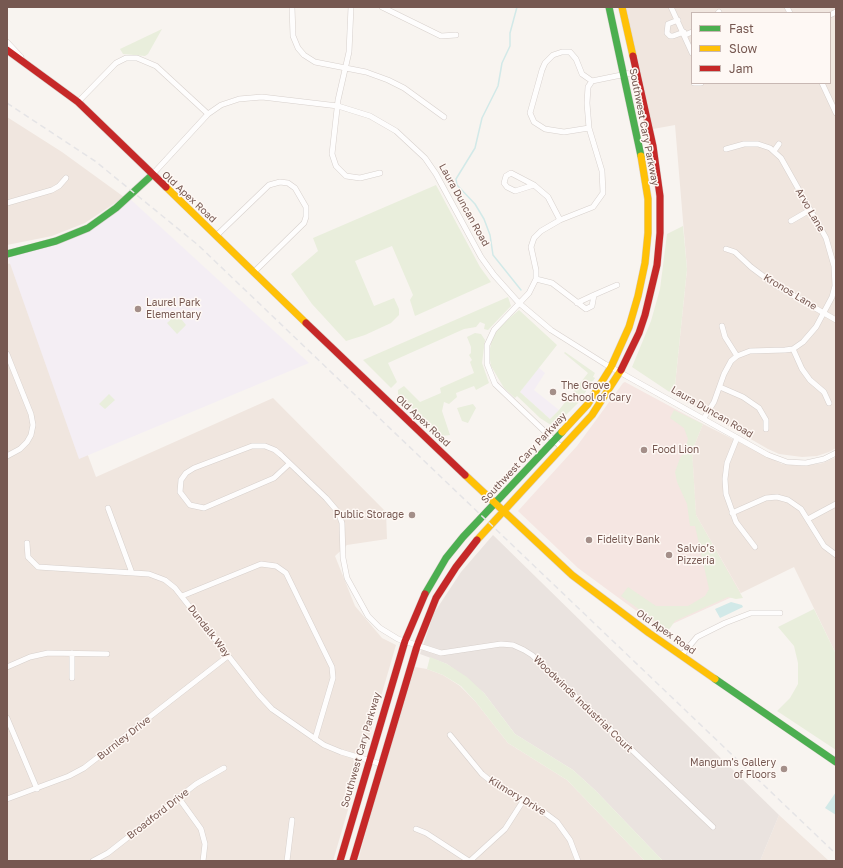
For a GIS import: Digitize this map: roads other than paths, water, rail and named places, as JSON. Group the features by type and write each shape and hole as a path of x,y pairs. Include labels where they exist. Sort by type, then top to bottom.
{"main road":[{"name":"Southwest Cary Parkway","path":"340,861 404,641 427,590 446,558 588,404 611,368 629,327 638,296 648,233 648,199 644,172 608,7"},
{"name":"Southwest Cary Parkway","path":"353,861 416,646 427,617 448,578 477,540 592,415 620,372 638,333 650,297 657,265 660,233 657,169 622,7"},
{"name":"Old Apex Road","path":"7,50 78,102 358,374 572,575 604,601 681,656 836,762"},
{"name":"Laura Duncan Road","path":"7,254 56,241 88,228 116,208 152,175"}],"street":[{"path":"292,7 293,36 301,52 316,62 377,76 396,84 444,117"},
{"path":"351,7 350,46 338,106 332,154 336,166 343,174 360,178 380,173"},
{"path":"382,7 441,36 456,36"},
{"path":"671,7 691,51"},
{"path":"678,20 668,24 667,33 670,36 691,32"},
{"path":"7,42 24,61"},
{"path":"589,128 564,132 545,129 534,122 530,113 545,63 553,55 562,52 570,52 576,59 582,74 592,81 636,72"},
{"path":"78,102 116,63 126,58 137,58 156,66 208,114"},
{"path":"562,448 495,384 487,364 487,345 490,335 533,287 536,279 536,270 531,251 532,242 540,231 560,220 593,207 603,193 602,171 589,128 587,94 592,81"},
{"path":"822,84 836,113"},
{"name":"Laura Duncan Road","path":"152,175 208,114 231,101 256,97 338,106 357,111 386,125 407,140 425,158 436,174 481,257 519,304 567,341 611,368 704,418 768,455 787,462 812,462 836,453"},
{"path":"726,149 737,145 751,143 765,146 774,150 778,144"},
{"name":"Arvo Lane","path":"774,150 784,162 826,238 834,266 834,292 811,335 793,349"},
{"path":"534,185 515,191 507,187 504,183 506,176 511,173 534,185 548,197 560,220"},
{"path":"7,203 52,190 59,186 66,178"},
{"path":"216,236 269,185 280,182 288,183 295,188 306,207 306,217 304,223 254,272"},
{"path":"791,221 810,210"},
{"name":"Kronos Lane","path":"726,249 735,252 774,285 836,320"},
{"path":"536,279 552,282 577,303 588,309 593,302 594,295"},
{"path":"577,303 617,285"},
{"path":"722,326 725,337 737,356"},
{"path":"704,418 714,402 727,366 737,356 750,351 793,349 802,369 810,380 824,392 829,403"},
{"path":"7,354 33,420 32,430 27,442 20,449 7,456"},
{"path":"720,387 742,397 759,408 766,420 766,429"},
{"path":"737,438 728,457 725,487 732,513 741,530 755,547"},
{"name":"Woodwinds Industrial Court","path":"289,464 274,478 208,507 198,508 190,505 180,492 181,480 190,470 247,447 260,445 269,447 289,464 338,512 342,523 343,558 346,573 368,616 385,632 416,646 442,653 501,644 513,645 524,650 532,655 713,828"},
{"path":"732,513 760,500 776,497 794,503 808,519 824,546 836,555"},
{"path":"808,519 836,504"},
{"path":"108,508 132,573"},
{"name":"Dundalk Way","path":"27,543 28,557 38,567 132,573 160,578 170,583 182,596 265,702 314,739 333,749 381,764"},
{"path":"182,596 261,564 266,563 276,566 286,573 332,667 333,678 314,739"},
{"path":"681,656 693,640 700,634 736,618 758,612 780,613"},
{"path":"72,653 72,678"},
{"path":"7,667 41,654 107,654"},
{"name":"Burnley Drive","path":"7,799 69,776 93,762 228,656"},
{"path":"7,718 37,789"},
{"name":"Kilmory Drive","path":"450,735 482,774 523,801 545,813 562,828 570,840 578,861"},
{"name":"Broadford Drive","path":"93,861 108,854 178,797 208,776 224,768"},
{"path":"178,797 201,829 205,844 203,861"},
{"path":"416,828 470,861 505,828 523,801"},
{"path":"287,861 292,820"}],"water":[{"path":"731,602 742,605 743,607 720,618 715,609"},
{"path":"836,792 836,815 825,808"}],"waterway":[{"path":"517,7 510,33 510,46 502,63 498,86 482,118 475,148 456,179 457,185 475,204 484,219 490,235 493,255 521,290"}],"railway":[{"path":"7,103 95,161 198,245 836,854"}],"place":[{"name":"Laurel Park Elementary","path":"138,309"},
{"name":"The Grove School of Cary","path":"553,392"},
{"name":"Food Lion","path":"644,450"},
{"name":"Public Storage","path":"412,515"},
{"name":"Fidelity Bank","path":"589,540"},
{"name":"Salvio’s Pizzeria","path":"669,555"},
{"name":"Mangum's Gallery of Floors","path":"784,769"}]}
